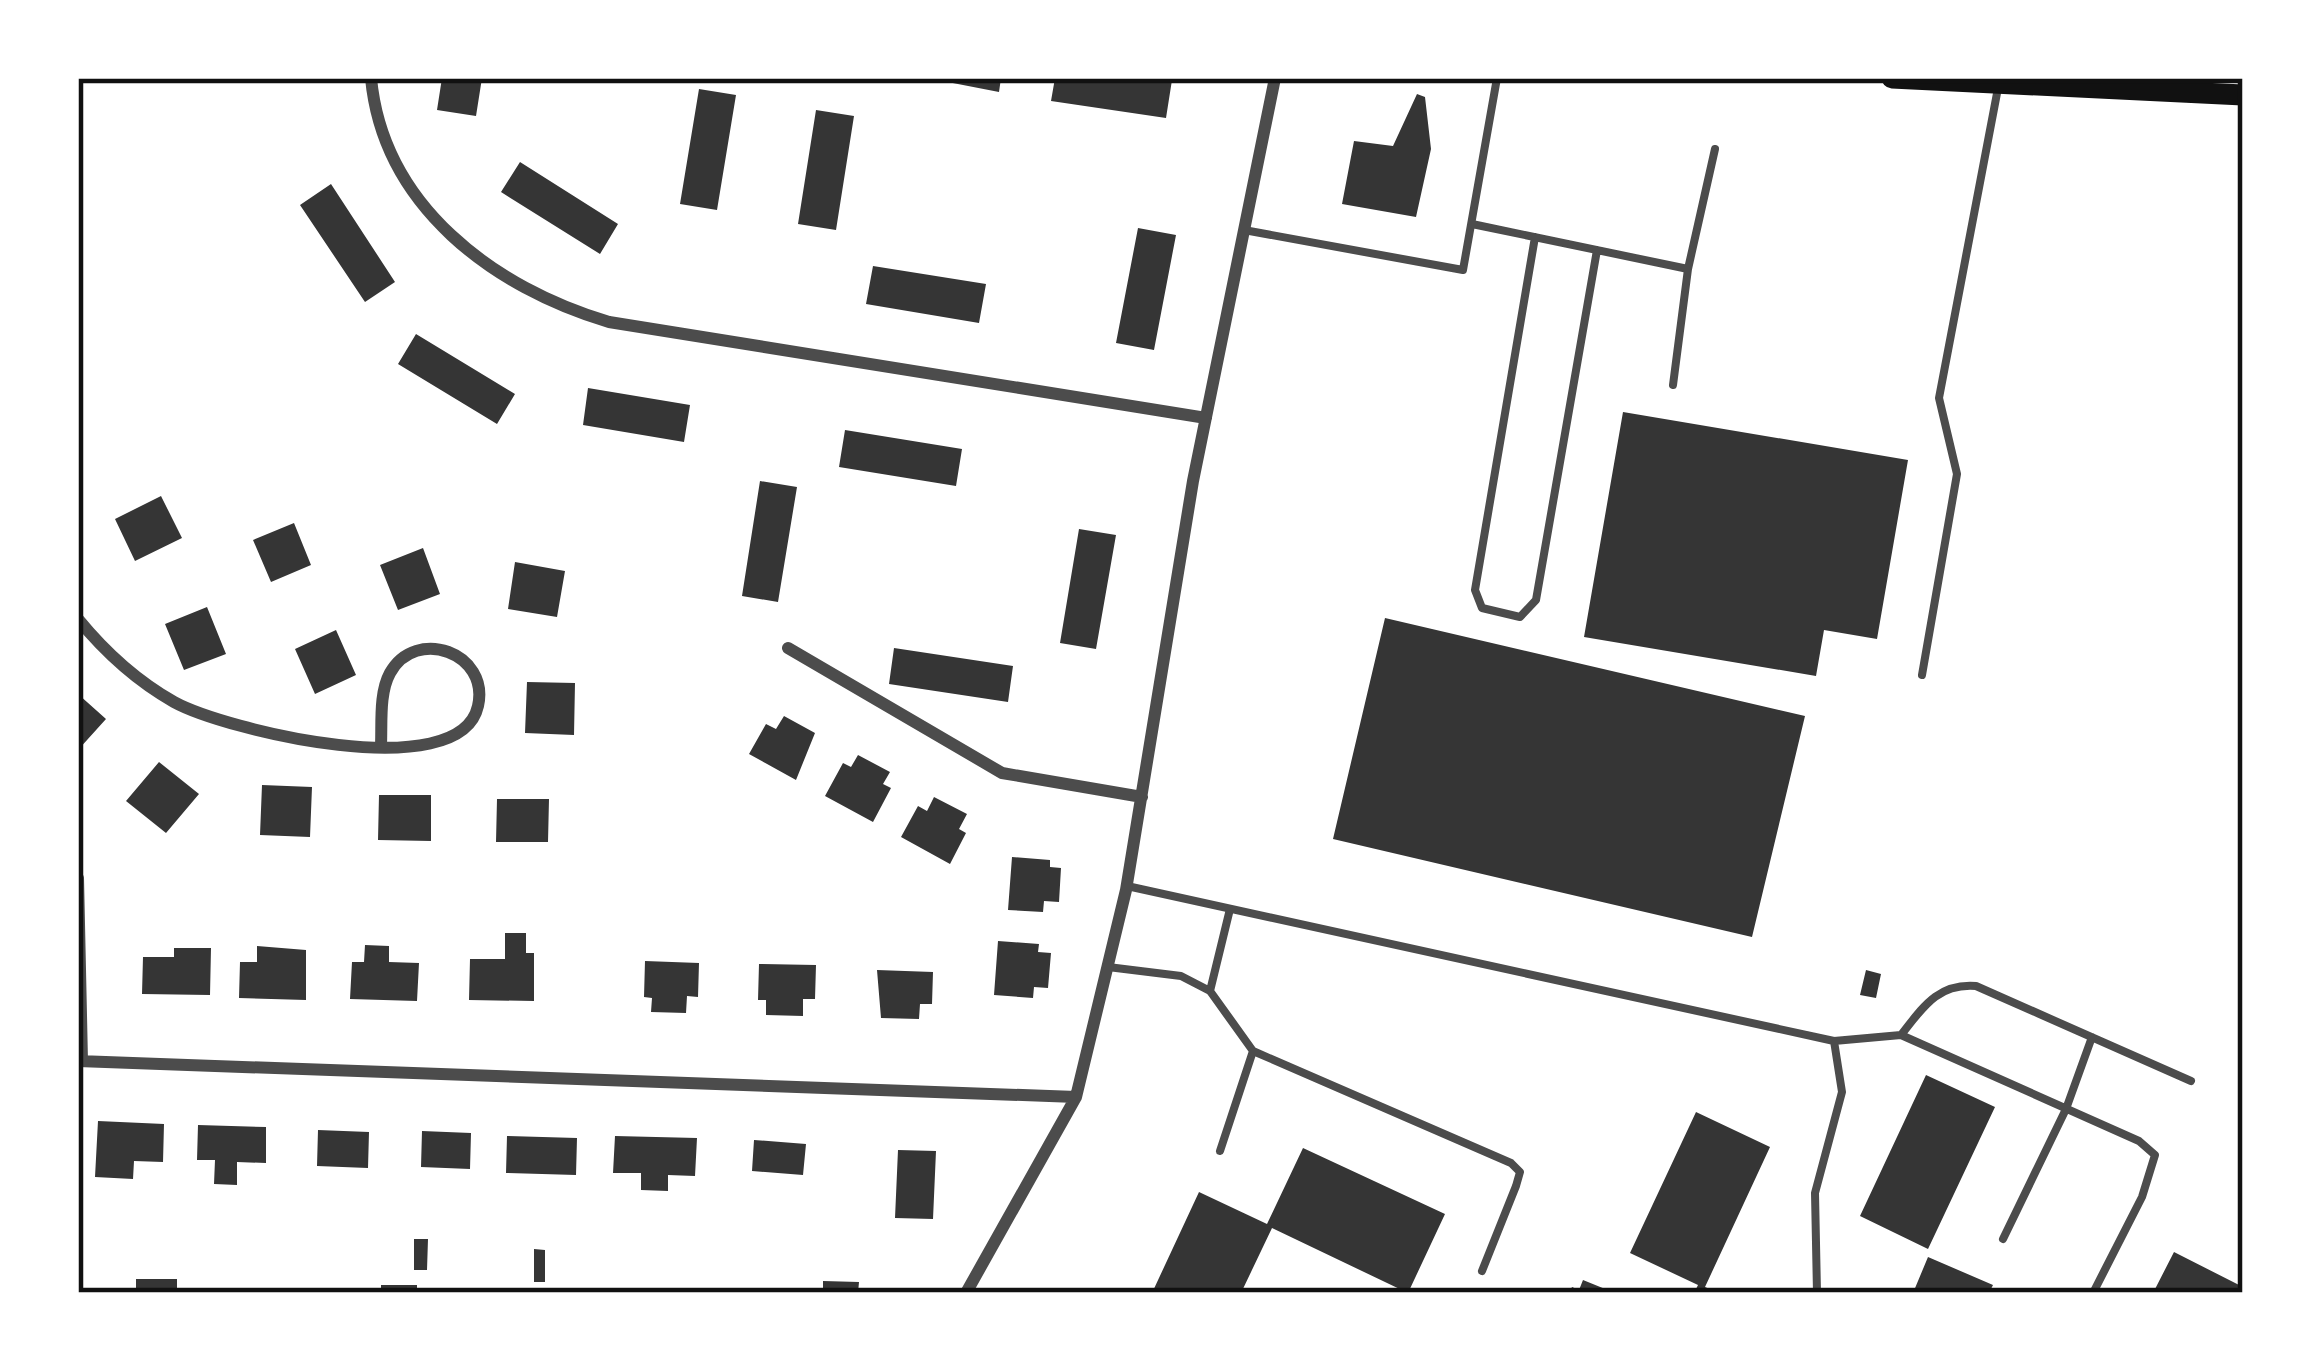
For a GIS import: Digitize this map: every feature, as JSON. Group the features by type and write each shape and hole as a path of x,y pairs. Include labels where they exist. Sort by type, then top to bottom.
{"main road":[{"path":"1892,78 2243,94"}],"street":[{"path":"371,78 392,149 442,230 491,270 551,303 608,322 1206,418"},
{"path":"966,1293 1076,1097 1127,886 1206,418 1275,78"},
{"path":"79,623 148,686 202,716 265,735 381,745 437,743 465,730 479,703 474,674 465,661 439,648 411,652 399,661 385,686 381,745"},
{"path":"788,648 1002,773 1142,797"},
{"path":"78,878 80,1061 1076,1097"}],"lane":[{"path":"1244,230 1463,270 1497,78"},
{"path":"1922,676 1957,475 1939,398 2000,82"},
{"path":"1673,385 1688,268 1715,148"},
{"path":"1472,224 1688,268"},
{"path":"1534,237 1475,590 1482,608 1520,617 1536,600 1597,250"},
{"path":"1127,886 1834,1041 1901,1035 2139,1141 2155,1154 2142,1197 2093,1293"},
{"path":"1210,991 1230,909"},
{"path":"1108,967 1181,976 1210,991 1253,1051 1511,1163 1520,1172 1481,1271"},
{"path":"1901,1035 1928,1002 1952,985 1976,986 2191,1081"},
{"path":"2003,1239 2066,1109 2092,1037"},
{"path":"1816,1293 1816,1193 1842,1092 1834,1041"},
{"path":"1220,1151 1253,1051"}],"building":[{"path":"442,78 482,78 476,116 437,110"},
{"path":"927,78 1001,78 999,92"},
{"path":"1055,78 1172,80 1166,118 1051,101"},
{"path":"699,89 736,95 717,210 680,204"},
{"path":"1417,94 1425,97 1431,149 1416,217 1342,204 1354,141 1393,146"},
{"path":"816,110 854,116 836,230 798,224"},
{"path":"520,162 618,224 600,254 501,192"},
{"path":"331,184 395,282 365,302 300,205"},
{"path":"1138,228 1176,235 1154,350 1116,343"},
{"path":"873,266 986,284 979,323 866,304"},
{"path":"416,334 515,394 497,424 398,364"},
{"path":"588,388 690,405 684,442 583,425"},
{"path":"1623,412 1908,460 1877,639 1824,630 1816,676 1584,637"},
{"path":"845,430 962,449 956,486 839,467"},
{"path":"760,481 797,487 778,602 742,596"},
{"path":"161,496 182,538 135,561 115,519"},
{"path":"294,523 311,565 271,582 253,540"},
{"path":"1079,529 1116,535 1096,649 1060,643"},
{"path":"423,548 440,594 398,610 380,565"},
{"path":"515,562 565,571 557,617 508,609"},
{"path":"207,607 226,654 184,670 165,624"},
{"path":"1385,618 1805,716 1752,937 1333,839"},
{"path":"336,630 356,675 315,694 295,649"},
{"path":"894,648 1013,666 1008,702 889,684"},
{"path":"527,682 575,683 574,735 525,733"},
{"path":"78,694 106,719 78,750"},
{"path":"784,716 815,733 796,780 749,754 766,724 776,729"},
{"path":"858,755 890,772 883,784 891,788 873,822 825,796 843,763 851,767"},
{"path":"159,762 199,794 166,833 126,801"},
{"path":"262,785 312,787 310,837 260,835"},
{"path":"379,795 431,795 431,841 378,840"},
{"path":"934,797 967,814 959,829 966,833 950,864 901,837 918,806 927,811"},
{"path":"497,799 549,799 548,842 496,842"},
{"path":"1012,857 1050,860 1050,867 1061,868 1059,902 1044,901 1043,912 1008,910"},
{"path":"505,933 526,933 526,953 534,953 534,1001 469,1000 470,959 505,959"},
{"path":"998,941 1039,944 1038,952 1051,953 1048,988 1034,987 1033,998 994,995"},
{"path":"365,945 389,946 389,962 419,963 417,1001 350,999 352,962 364,962"},
{"path":"257,946 306,950 306,1000 239,998 240,962 257,962"},
{"path":"174,948 211,948 210,995 142,994 143,957 174,957"},
{"path":"645,961 699,963 698,997 687,996 686,1013 651,1012 652,998 644,997"},
{"path":"759,964 816,965 815,999 803,999 803,1016 766,1015 766,1000 758,1000"},
{"path":"877,970 933,972 932,1004 920,1004 919,1019 881,1018"},
{"path":"1866,970 1881,974 1876,998 1860,995"},
{"path":"1926,1075 1995,1107 1928,1249 1860,1216"},
{"path":"1696,1112 1770,1147 1705,1287 1719,1293 1694,1293 1698,1285 1630,1253"},
{"path":"98,1121 164,1124 163,1162 134,1161 133,1179 95,1177"},
{"path":"198,1125 266,1127 266,1163 237,1162 237,1185 214,1184 215,1160 197,1160"},
{"path":"318,1130 369,1132 368,1168 317,1166"},
{"path":"422,1131 471,1133 470,1169 421,1167"},
{"path":"507,1136 577,1138 576,1175 506,1173"},
{"path":"615,1136 697,1138 695,1176 668,1175 668,1191 641,1190 641,1173 613,1173"},
{"path":"754,1140 806,1144 803,1175 752,1171"},
{"path":"1303,1148 1445,1214 1408,1293 1272,1228 1241,1293 1152,1293 1199,1192 1267,1224"},
{"path":"898,1150 936,1151 933,1219 895,1218"},
{"path":"414,1239 428,1239 427,1270 414,1270"},
{"path":"534,1249 545,1250 545,1282 534,1282"},
{"path":"2174,1252 2243,1287 2243,1293 2153,1293"},
{"path":"1928,1257 1993,1285 1989,1293 1913,1293"},
{"path":"136,1279 177,1279 177,1293 136,1293"},
{"path":"1583,1280 1615,1293 1569,1293 1572,1287 1579,1290"},
{"path":"823,1281 859,1282 858,1293 823,1293"},
{"path":"381,1285 417,1285 417,1293 381,1293"}]}
